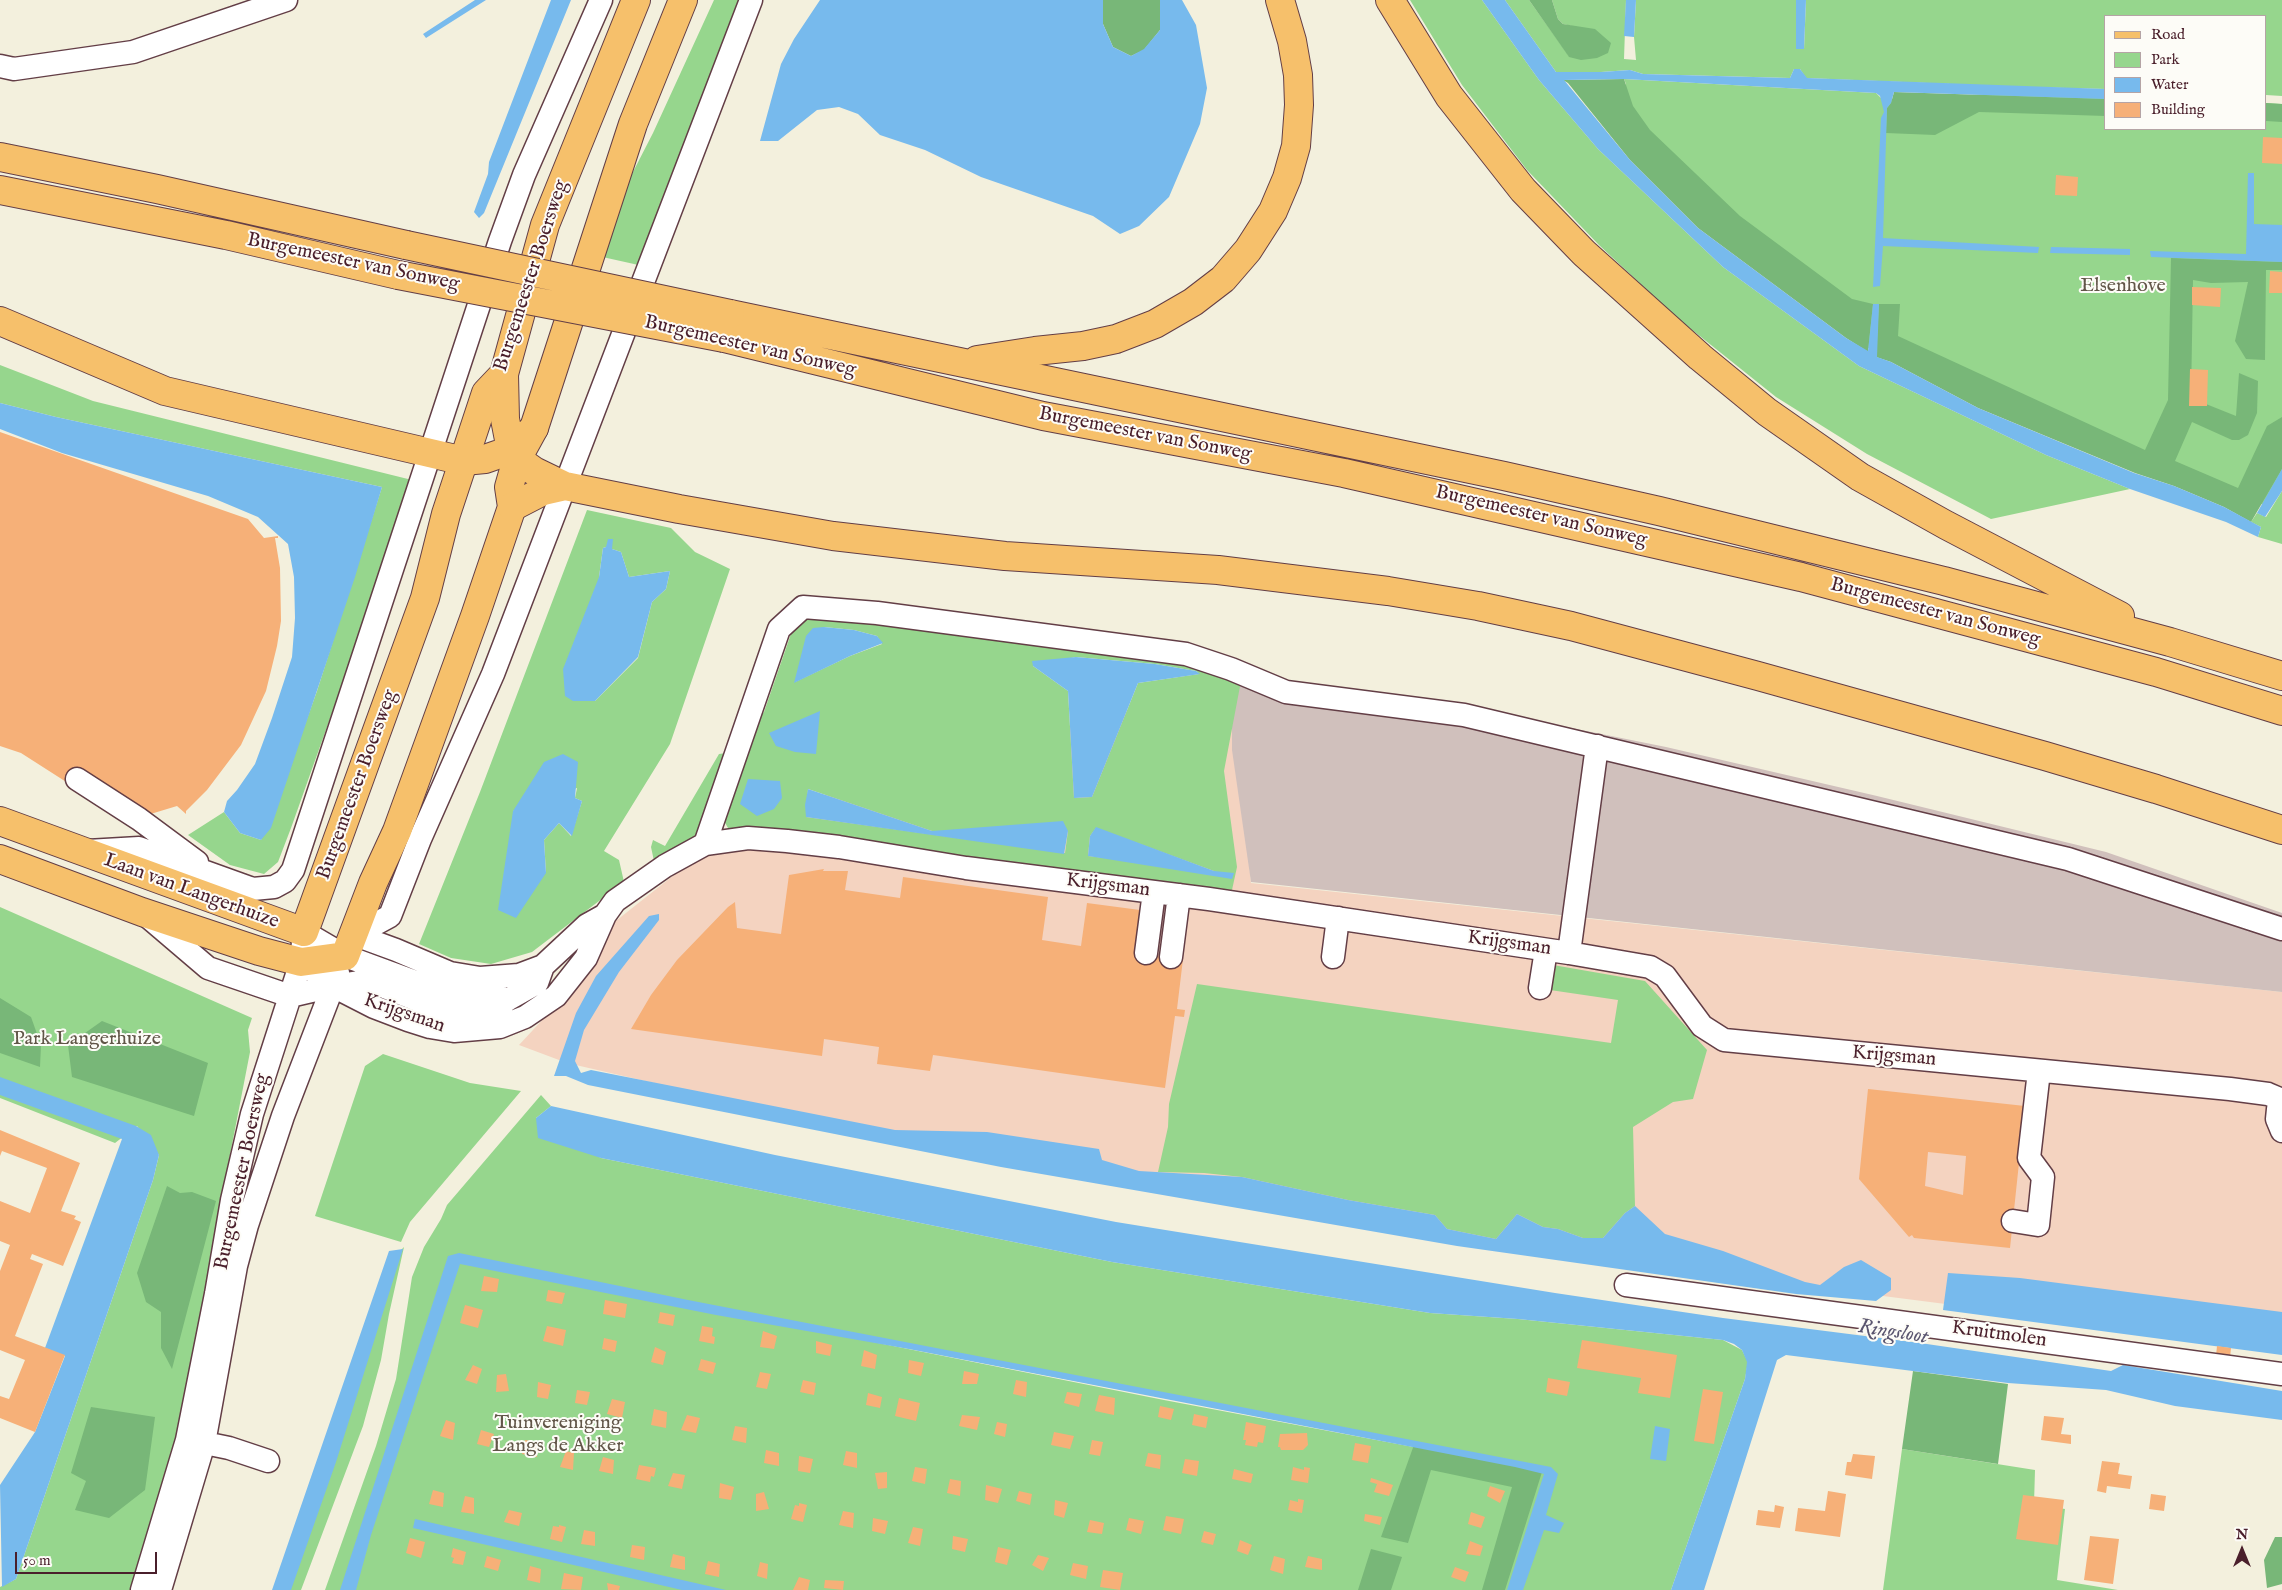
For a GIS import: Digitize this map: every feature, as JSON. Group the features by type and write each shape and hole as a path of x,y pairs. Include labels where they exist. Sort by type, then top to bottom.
{"main road":[{"name":"Burgemeester Boersweg","path":"304,932 425,598 446,514 486,393 504,374 544,225 636,0"},
{"path":"0,320 165,391 464,461 514,455 534,428 633,124 683,0"},
{"path":"961,363 1035,351 1083,346 1116,338 1155,324 1194,302 1223,279 1248,250 1273,211 1287,178 1296,146 1299,105 1298,75 1292,41 1280,0"},
{"path":"1390,0 1449,96 1524,190 1584,253 1700,357 1767,412 1860,477 1963,534 2170,642"},
{"name":"Burgemeester van Sonweg","path":"0,157 157,189 406,245 727,326 1043,416 1344,473 1801,577 2156,672 2282,711"},
{"name":"Burgemeester van Sonweg","path":"0,190 226,235 398,275 961,363 1504,476 1659,511 1944,581 2170,642 2282,676"},
{"path":"504,374 505,419 514,455 548,479 565,486 679,509 833,536 1005,556 1218,570 1388,591 1487,608 1571,626 1978,737 2156,789 2282,830"},
{"name":"Burgemeester Boersweg","path":"350,945 373,883 404,814 509,517 509,487 514,455"},
{"path":"509,517 543,491 565,486"},
{"name":"Laan van Langerhuize","path":"0,821 304,932"},
{"name":"Laan van Langerhuize","path":"0,859 142,912 259,951 301,962"},
{"path":"301,962 350,945"}],"street":[{"path":"0,66 14,69 133,52 286,0"},
{"name":"Burgemeester Boersweg","path":"274,887 285,881 298,859 430,453 524,175 601,0"},
{"path":"304,932 350,945 390,916 420,839 493,674 751,0"},
{"path":"705,844 736,749 779,630 803,607 877,613 1186,654 1231,669 1286,692 1464,715 2068,859 2282,929"},
{"path":"1568,952 1597,746"},
{"path":"77,779 195,859 206,878 218,887 255,902 259,917"},
{"name":"Krijgsman","path":"479,1020 500,1027 542,1007 556,996 586,958 605,915 615,901 665,866 705,844 748,838 839,846 966,868 1179,895 1338,918 1568,952 1650,967 1665,976 1702,1026 1724,1040 2268,1094 2282,1101 2277,1119 2282,1131"},
{"name":"Laan van Langerhuize","path":"79,851 139,848 253,888 274,887"},
{"path":"1146,953 1154,892"},
{"path":"1171,957 1179,895"},
{"name":"Laan van Langerhuize","path":"142,912 208,968 290,996"},
{"name":"Krijgsman","path":"350,945 396,950 450,973 480,978 519,976 543,966 587,925 605,915"},
{"path":"1333,957 1338,918"},
{"name":"Burgemeester Boersweg","path":"142,1590 196,1441 216,1294 232,1200 269,1054 301,962 304,932"},
{"name":"Burgemeester Boersweg","path":"160,1590 247,1225 283,1116 350,945"},
{"name":"Krijgsman","path":"350,945 450,994 480,998 512,997"},
{"path":"1540,988 1546,950"},
{"name":"Krijgsman","path":"301,962 333,986 374,1007 430,1027 454,1032 479,1020 512,997 537,983 543,966"},
{"path":"498,977 506,981 512,997 521,1008 517,1020"},
{"path":"290,996 333,986"},
{"path":"2013,1222 2038,1225 2043,1177 2029,1158 2039,1071"},
{"name":"Kruitmolen","path":"1626,1286 2282,1374"},
{"path":"196,1441 229,1448 268,1461"}],"shaded area":[{"path":"1232,682 1251,883 2282,992 2282,1347 1617,1262 828,1123 567,1063 519,1045 546,1016 612,924 698,856 758,814"},
{"path":"1232,682 1472,708 1666,747 2106,852 2282,913 2282,992 1251,882 1232,750"}],"green space":[{"path":"714,0 742,0 643,266 598,256 616,205 653,133"},
{"path":"1103,0 1160,0 1160,30 1144,50 1131,56 1113,47 1103,24"},
{"path":"1410,0 1482,0 1539,80 1598,149 1723,267 1859,366 2046,455 2130,489 1991,519 1867,454 1776,397 1676,317 1599,245 1527,170 1462,85"},
{"path":"1505,0 1529,0 1569,56 1576,27 1563,24 1558,19 1552,0 1626,0 1624,59 1636,60 1634,37 1636,0 1796,0 1796,48 1804,49 1806,0 2282,0 2282,96 2267,95 2267,15 2104,15 2104,89 1806,78 1800,69 1794,69 1790,78 1643,74 1630,70 1556,72"},
{"path":"1529,0 1552,0 1558,19 1563,24 1595,29 1611,43 1608,53 1597,58 1581,60 1569,57"},
{"name":"Elsenhove","path":"1624,79 1876,93 1881,98 1897,100 1984,94 2104,98 2104,130 2267,130 2267,103 2282,104 2282,479 2266,506 1866,347 1614,136 1626,84"},
{"path":"1624,79 1633,106 1650,130 1740,216 1852,299 1873,304 1868,352 1846,338 1698,228 1630,160 1568,83 1563,80"},
{"path":"1894,92 2104,99 2104,116 1979,112 1935,135 1886,133 1887,108 1891,103"},
{"path":"2267,103 2282,104 2282,122 2267,121"},
{"path":"2171,258 2282,262 2282,270 2266,270 2265,360 2246,359 2235,341 2248,282 2211,283 2193,280 2191,398 2236,416 2239,373 2258,381 2257,413 2248,435 2239,440 2232,440 2192,422 2175,461 2238,488 2267,426 2282,417 2282,469 2251,522 2224,507 2174,486 2135,473 1978,408 1891,362 1876,357 1879,304 1900,304 1898,336 2145,450 2168,400"},
{"path":"0,365 93,401 412,480 391,547 291,828 278,862 264,874 230,865 188,835 224,812 240,833 261,840 317,691 382,487 56,417 0,403"},
{"path":"2282,491 2282,544 2258,537 2261,527 2251,522 2257,513 2266,517"},
{"path":"587,510 671,528 695,552 730,569 670,744 604,851 619,860 624,882 532,952 491,964 451,958 419,944 480,792","holes":["606,547 621,552 629,577 670,571 666,589 652,602 638,658 595,701 599,577 603,548","577,788 575,798 582,801 571,836 559,823 544,840 546,873 513,811"]},
{"path":"814,611 1166,657 1241,681 1224,771 1237,867 1232,890 814,837 779,828 751,831 728,828 720,814 750,727 764,712 794,625","holes":["824,627 854,630 877,636 882,644 850,656 795,682","1076,657 1155,664 1196,671 1199,674 1138,683 1092,797 1074,798 1068,691 1033,666","808,789 932,831 1068,831 1065,853 806,817","1096,828 1214,871 1088,856 1090,836"]},
{"path":"726,753 694,840 654,861 651,847 653,840 665,846 719,754"},
{"name":"Park Langerhuize","path":"0,907 252,1018 248,1030 250,1052 215,1232 183,1427 133,1590 0,1590 0,1587 16,1579 153,1180 159,1155 137,1126 115,1143 0,1098"},
{"path":"1553,965 1645,981 1707,1050 1693,1099 1673,1102 1633,1127 1635,1206 1625,1213 1603,1238 1583,1238 1558,1229 1543,1227 1517,1214 1496,1239 1447,1229 1435,1215 1348,1200 1242,1177 1204,1173 1158,1172 1168,1127 1169,1104 1197,984 1611,1043 1618,1000 1550,990"},
{"path":"0,998 31,1017 41,1045 40,1067 0,1053"},
{"name":"Park Langerhuize","path":"102,1021 208,1063 194,1116 72,1077 68,1045"},
{"path":"383,1054 470,1083 521,1091 410,1222 401,1242 315,1216 365,1066"},
{"name":"Tuinvereniging Langs de Akker","path":"541,1095 551,1106 536,1118 601,1158 1112,1262 1430,1313 1518,1319 1723,1340 1742,1350 1748,1362 1745,1379 1671,1590 325,1590 376,1446 396,1379 412,1277 424,1247 447,1205","holes":["813,1330 1541,1471 1164,1400"]},
{"path":"167,1186 180,1193 192,1192 216,1201 172,1369 161,1348 161,1312 146,1302 137,1273"},
{"path":"404,1247 381,1360 363,1426 301,1590 284,1590 398,1253"},
{"path":"1913,1371 2008,1384 1998,1464 1902,1449"},
{"path":"91,1407 155,1417 145,1490 109,1518 75,1510 86,1481 71,1473"},
{"path":"1415,1442 1542,1472 1505,1590 1482,1590 1512,1487 1431,1470 1408,1543 1381,1537"},
{"path":"1902,1449 2035,1470 2034,1504 2065,1509 2057,1580 2118,1590 1883,1590"},
{"path":"2275,1537 2282,1537 2282,1584 2267,1588 2264,1560"},
{"path":"1371,1549 1402,1557 1391,1590 1358,1590"}],"water":[{"path":"475,0 486,0 426,38 423,34"},
{"path":"551,0 571,0 484,213 479,218 474,212 488,174 489,162"},
{"path":"820,0 1103,0 1103,24 1113,47 1131,56 1144,49 1160,30 1160,0 1182,0 1196,25 1207,88 1200,124 1169,197 1139,226 1120,234 1093,216 981,177 925,150 880,135 858,114 839,107 817,110 778,141 760,141 781,64 794,39"},
{"path":"1482,0 1505,0 1556,72 1630,70 1643,74 1790,78 1794,69 1800,69 1807,78 2104,89 2104,99 1894,92 1891,103 1887,108 1883,238 2039,247 2038,253 1883,246 1880,286 1873,287 1881,118 1884,112 1880,96 1876,93 1624,79 1564,80 1630,160 1698,228 1846,338 1868,351 1873,304 1879,304 1877,357 1891,362 1978,408 2134,473 2174,486 2224,507 2261,527 2258,537 2226,522 2130,489 2046,455 1859,366 1723,267 1598,149 1539,80"},
{"path":"1626,0 1636,0 1634,37 1624,36"},
{"path":"1796,0 1806,0 1804,49 1796,49"},
{"path":"2248,173 2254,173 2254,224 2282,225 2282,262 2151,257 2150,251 2246,254"},
{"path":"2051,247 2130,249 2130,255 2050,253"},
{"path":"0,403 56,417 382,487 355,577 271,828 261,840 240,833 224,812 227,801 255,764 292,657 295,618 294,577 288,544 258,517 208,496 62,453 0,429"},
{"path":"2282,469 2282,491 2265,517 2257,513"},
{"path":"608,539 613,539 612,549 621,552 629,577 670,571 666,589 652,602 638,657 595,701 573,701 565,696 563,669 599,577 603,548 606,547"},
{"path":"824,627 854,630 877,636 883,643 850,656 794,683 806,636 813,628"},
{"path":"1076,657 1155,664 1196,671 1200,674 1138,683 1092,797 1074,798 1068,691 1033,666 1032,661"},
{"path":"820,711 816,754 795,752 776,746 769,733"},
{"path":"563,754 578,762 575,798 582,801 572,836 559,823 544,840 546,873 516,918 498,910 513,811 544,762"},
{"path":"748,779 780,781 782,798 774,809 757,816 740,804"},
{"path":"808,789 932,831 1063,821 1068,831 1064,854 806,817 805,805"},
{"path":"1096,827 1214,871 1234,873 1232,879 1088,856 1090,836"},
{"path":"659,914 659,920 619,972 584,1030 575,1061 581,1073 591,1070 895,1130 987,1132 1099,1149 1102,1160 1139,1171 1242,1177 1348,1200 1435,1215 1447,1229 1496,1239 1517,1214 1543,1227 1558,1229 1583,1238 1603,1238 1625,1213 1635,1206 1665,1234 1723,1251 1805,1282 1820,1285 1844,1267 1861,1260 1891,1278 1891,1290 1876,1301 1796,1294 1457,1246 1001,1167 588,1085 566,1076 554,1076 576,1013 596,976 649,916"},
{"path":"0,1077 136,1126 151,1135 159,1155 153,1180 16,1579 2,1587 0,1485 35,1432 65,1356 45,1348 122,1139 0,1095"},
{"path":"551,1106 775,1155 1116,1222 1555,1293 1723,1318 1920,1343 2111,1371 2123,1365 2282,1391 2282,1420 2175,1406 2106,1390 2008,1383 1786,1355 1777,1360 1704,1590 1671,1590 1745,1379 1747,1362 1742,1350 1734,1344 1723,1340 1518,1319 1430,1313 1112,1262 601,1158 538,1138 536,1118"},
{"path":"403,1249 336,1462 291,1590 272,1590 389,1251"},
{"path":"459,1253 688,1300 1551,1467 1558,1474 1546,1515 1564,1523 1559,1533 1544,1530 1523,1590 1507,1590 1544,1474 909,1349 716,1315 460,1264 371,1535 356,1590 340,1590 448,1256"},
{"path":"1948,1273 2020,1278 2282,1312 2282,1355 1943,1310"},
{"path":"1655,1426 1670,1429 1666,1461 1650,1459"},
{"path":"415,1519 726,1590 682,1590 413,1528"}],"building":[{"path":"2263,137 2282,138 2282,164 2262,163"},
{"path":"2056,175 2078,177 2077,196 2055,195"},
{"path":"2270,271 2282,272 2282,293 2269,293"},
{"path":"2192,287 2221,288 2220,307 2192,305"},
{"path":"2190,369 2208,370 2207,406 2189,406"},
{"path":"0,432 248,519 264,538 278,536 278,538 275,538 280,568 281,621 266,691 241,745 207,790 186,811 186,814 177,806 144,816 135,826 21,753 0,746"},
{"path":"824,869 823,871 848,871 845,890 900,898 903,877 1048,897 1042,940 1081,946 1087,903 1140,910 1134,952 1183,959 1177,1009 1185,1010 1184,1017 1175,1016 1165,1088 933,1055 930,1071 877,1064 879,1047 824,1039 822,1056 631,1029 651,995 677,960 728,907 735,902 737,928 781,934 789,875"},
{"path":"1868,1089 2025,1106 2010,1248 1914,1238 1912,1235 1909,1237 1859,1179","holes":["1928,1152 1966,1156 1963,1195 1925,1186"]},
{"path":"0,1130 80,1163 61,1211 76,1216 74,1219 81,1222 63,1266 32,1254 30,1259 43,1264 15,1336 65,1355 35,1432 0,1418 0,1396 9,1399 25,1360 0,1350 0,1271 10,1245 0,1241 0,1201 30,1213 47,1168 2,1151 0,1156"},
{"path":"484,1276 499,1279 497,1292 481,1291"},
{"path":"548,1290 565,1293 562,1304 546,1301"},
{"path":"605,1300 627,1304 625,1318 603,1314"},
{"path":"465,1305 483,1310 478,1328 460,1323"},
{"path":"660,1312 675,1315 673,1326 658,1323"},
{"path":"547,1326 566,1330 563,1346 543,1341"},
{"path":"702,1326 713,1328 714,1344 699,1341"},
{"path":"763,1331 777,1336 774,1349 760,1347"},
{"path":"604,1338 617,1341 615,1352 602,1349"},
{"path":"1582,1340 1677,1355 1670,1398 1638,1393 1641,1378 1577,1368"},
{"path":"816,1341 832,1345 830,1356 816,1353"},
{"path":"2217,1346 2231,1348 2230,1358 2216,1356"},
{"path":"655,1347 666,1352 663,1365 651,1362"},
{"path":"864,1350 877,1355 875,1369 861,1366"},
{"path":"701,1359 716,1363 713,1374 698,1370"},
{"path":"909,1360 924,1363 921,1376 908,1373"},
{"path":"473,1365 482,1369 477,1384 465,1380"},
{"path":"964,1371 979,1374 977,1384 962,1384"},
{"path":"760,1372 771,1374 767,1389 756,1387"},
{"path":"506,1374 509,1391 496,1392 497,1375"},
{"path":"1548,1378 1570,1382 1567,1396 1546,1392"},
{"path":"803,1380 816,1383 814,1395 800,1392"},
{"path":"1016,1380 1027,1382 1026,1397 1013,1394"},
{"path":"538,1382 551,1385 548,1399 537,1397"},
{"path":"1703,1389 1723,1392 1714,1444 1694,1441"},
{"path":"577,1390 590,1392 587,1405 575,1403"},
{"path":"1067,1392 1082,1394 1079,1407 1064,1403"},
{"path":"868,1393 882,1397 880,1408 866,1405"},
{"path":"1099,1395 1115,1398 1114,1415 1095,1411"},
{"path":"899,1398 920,1403 916,1421 895,1416"},
{"path":"612,1399 625,1402 622,1418 607,1414"},
{"path":"1160,1406 1174,1409 1171,1420 1158,1417"},
{"path":"654,1409 667,1412 666,1428 651,1425"},
{"path":"1194,1414 1208,1417 1206,1428 1192,1425"},
{"path":"687,1415 700,1418 696,1433 681,1430"},
{"path":"962,1415 980,1417 977,1430 959,1426"},
{"path":"2044,1416 2064,1418 2061,1434 2071,1435 2071,1444 2041,1440"},
{"path":"446,1420 455,1423 453,1440 440,1436"},
{"path":"997,1422 1007,1424 1005,1437 994,1434"},
{"path":"1246,1422 1266,1426 1263,1443 1258,1442 1257,1447 1245,1445 1246,1440 1243,1440"},
{"path":"735,1426 747,1428 746,1443 732,1440"},
{"path":"481,1430 494,1434 489,1447 477,1444"},
{"path":"1054,1432 1074,1436 1070,1449 1051,1445"},
{"path":"1307,1433 1308,1445 1303,1450 1281,1450 1278,1447 1280,1434"},
{"path":"525,1440 537,1442 537,1457 522,1454"},
{"path":"1092,1440 1103,1442 1100,1456 1089,1454"},
{"path":"1355,1443 1371,1446 1368,1463 1352,1460"},
{"path":"766,1450 779,1453 779,1466 764,1463"},
{"path":"566,1451 574,1453 573,1470 560,1467"},
{"path":"846,1451 857,1453 857,1468 843,1465"},
{"path":"1148,1453 1161,1455 1160,1469 1145,1466"},
{"path":"1853,1454 1875,1456 1872,1479 1845,1475 1847,1462 1851,1462"},
{"path":"799,1456 813,1459 810,1473 798,1471"},
{"path":"603,1457 614,1460 613,1474 599,1471"},
{"path":"1185,1459 1199,1461 1197,1476 1182,1473"},
{"path":"2102,1461 2120,1463 2118,1474 2132,1476 2130,1489 2107,1486 2106,1493 2097,1491"},
{"path":"639,1465 656,1468 654,1477 651,1476 650,1482 636,1479"},
{"path":"915,1467 927,1469 925,1484 912,1481"},
{"path":"1293,1467 1304,1470 1304,1467 1310,1468 1308,1483 1291,1480"},
{"path":"1234,1469 1253,1474 1251,1483 1232,1479"},
{"path":"887,1472 887,1488 878,1489 875,1473"},
{"path":"673,1473 685,1475 682,1489 668,1486"},
{"path":"1371,1478 1393,1485 1389,1496 1374,1492 1377,1484 1370,1482"},
{"path":"950,1479 961,1481 960,1496 947,1493"},
{"path":"720,1483 734,1487 731,1500 719,1498"},
{"path":"986,1485 1002,1489 998,1503 985,1500"},
{"path":"1490,1486 1505,1491 1500,1503 1487,1496"},
{"path":"433,1490 444,1493 443,1507 429,1504"},
{"path":"1019,1491 1032,1494 1030,1505 1016,1501"},
{"path":"1828,1491 1846,1494 1840,1537 1795,1531 1798,1508 1825,1511"},
{"path":"764,1492 769,1509 756,1511 756,1494"},
{"path":"2151,1494 2166,1496 2164,1511 2149,1509"},
{"path":"2023,1495 2064,1500 2058,1545 2016,1539"},
{"path":"465,1496 474,1498 474,1514 461,1512"},
{"path":"1298,1499 1304,1500 1302,1513 1288,1510 1290,1500 1298,1502"},
{"path":"1055,1500 1068,1503 1064,1518 1054,1515"},
{"path":"799,1503 807,1505 803,1522 791,1519 795,1505 799,1506"},
{"path":"1775,1505 1784,1507 1780,1528 1756,1525 1758,1510 1774,1512"},
{"path":"509,1510 522,1513 519,1526 504,1522"},
{"path":"843,1511 854,1513 853,1528 839,1525"},
{"path":"1471,1512 1485,1517 1481,1528 1468,1524"},
{"path":"1365,1514 1382,1517 1380,1525 1364,1521"},
{"path":"1166,1516 1184,1519 1181,1534 1163,1530"},
{"path":"873,1518 888,1521 885,1534 872,1531"},
{"path":"1129,1518 1144,1521 1141,1534 1126,1530"},
{"path":"1090,1520 1104,1523 1102,1534 1087,1532"},
{"path":"559,1525 566,1527 562,1542 550,1539 553,1526 559,1527"},
{"path":"913,1527 923,1529 920,1546 908,1543"},
{"path":"584,1530 595,1532 595,1546 581,1544"},
{"path":"1204,1531 1216,1534 1213,1545 1201,1542"},
{"path":"953,1536 968,1539 965,1552 952,1549"},
{"path":"2090,1536 2119,1539 2113,1584 2084,1580"},
{"path":"410,1538 425,1542 421,1558 406,1553"},
{"path":"1240,1540 1252,1545 1248,1555 1237,1551"},
{"path":"1470,1541 1483,1546 1480,1556 1466,1554"},
{"path":"632,1545 645,1547 644,1560 630,1557"},
{"path":"998,1547 1011,1550 1007,1565 995,1562"},
{"path":"453,1548 466,1552 463,1565 452,1563 454,1558 451,1557"},
{"path":"673,1554 685,1557 685,1570 670,1567"},
{"path":"1038,1555 1049,1558 1043,1571 1032,1565"},
{"path":"487,1556 501,1560 498,1571 484,1567"},
{"path":"1274,1556 1285,1559 1283,1574 1270,1570"},
{"path":"1308,1556 1322,1559 1322,1570 1305,1567"},
{"path":"708,1561 720,1564 719,1577 705,1574"},
{"path":"760,1562 768,1564 767,1579 757,1576"},
{"path":"1073,1563 1088,1566 1086,1579 1070,1575"},
{"path":"530,1566 541,1569 540,1583 527,1580"},
{"path":"1455,1567 1469,1572 1465,1582 1451,1577"},
{"path":"1103,1570 1123,1573 1120,1590 1100,1587"},
{"path":"564,1573 583,1577 581,1590 561,1589"},
{"path":"799,1577 810,1580 808,1590 793,1590"},
{"path":"825,1580 844,1581 843,1590 824,1588"},
{"path":"607,1583 620,1586 619,1590 608,1590"}],"water label":[{"name":"Ringsloot","path":"1893,1333"}]}
